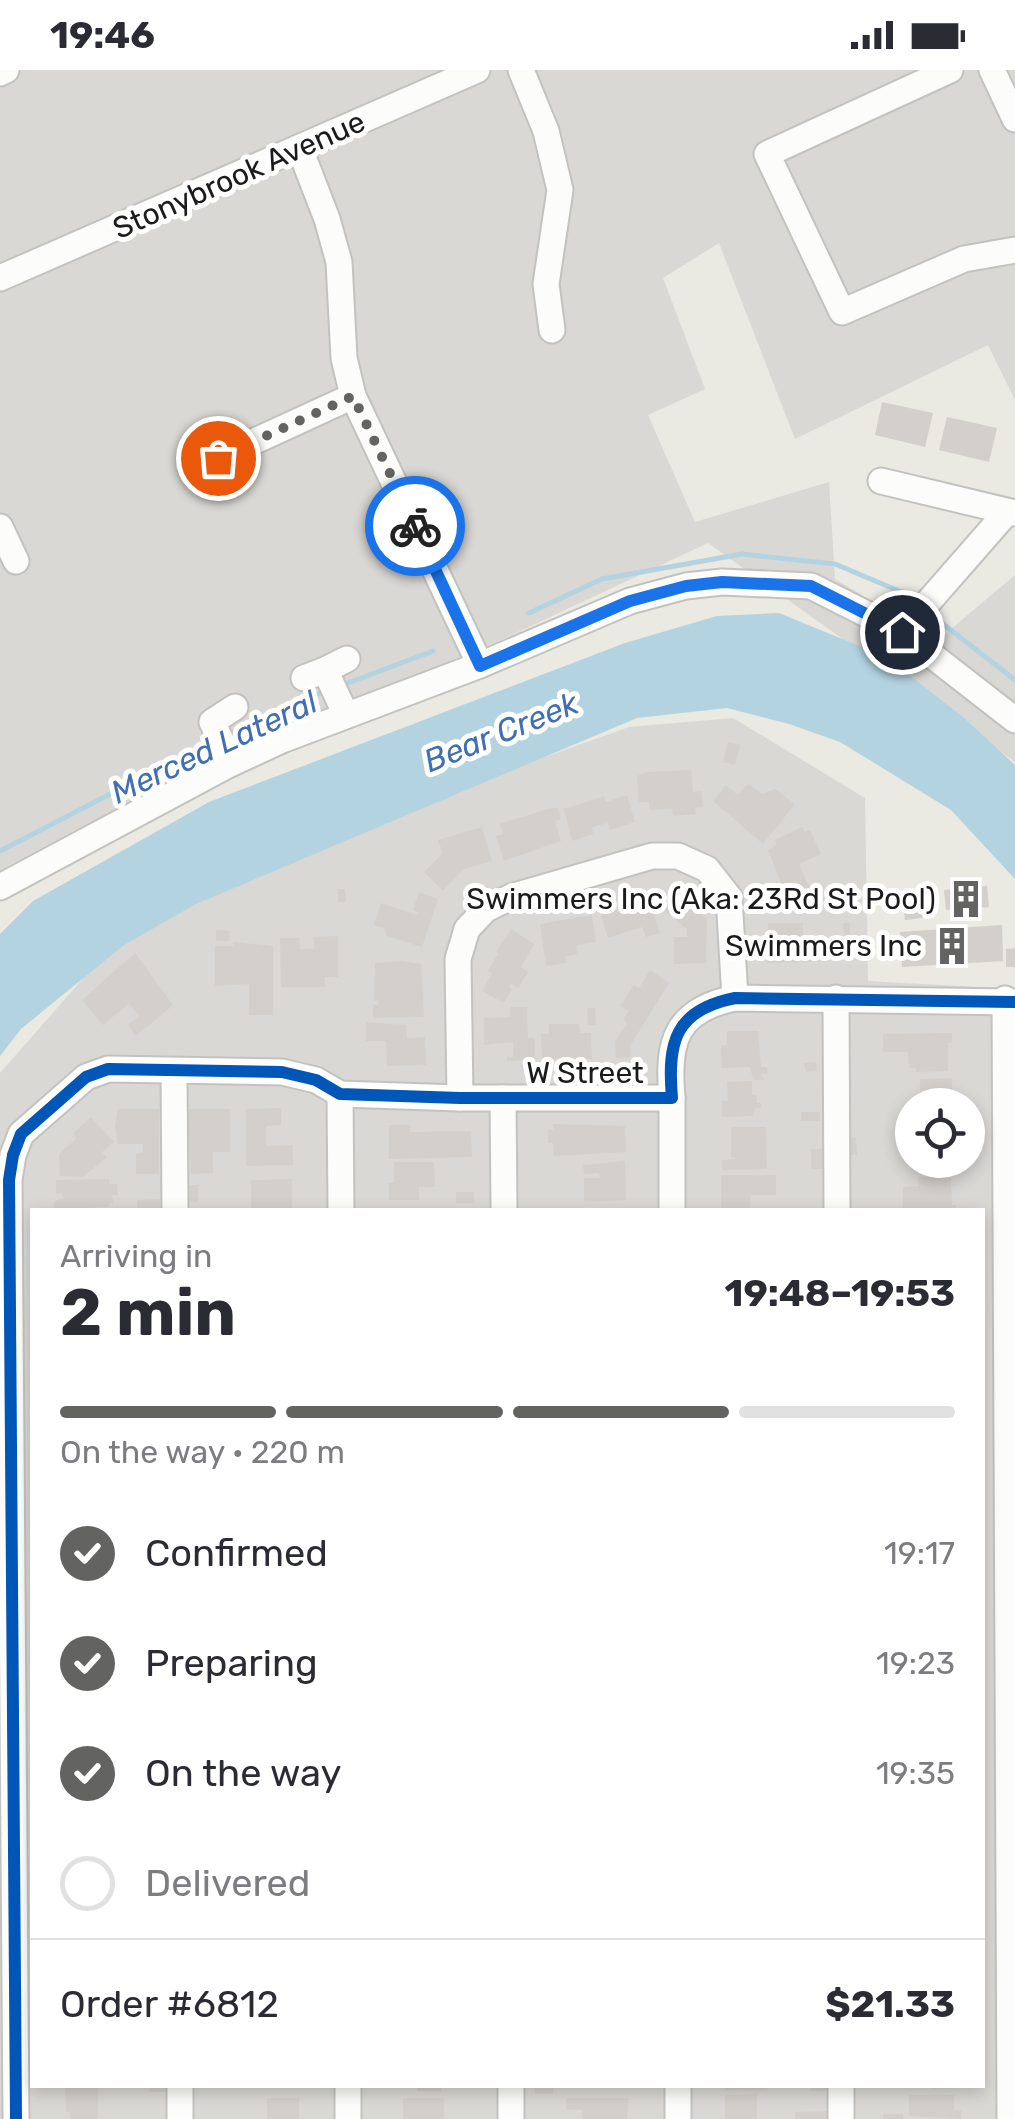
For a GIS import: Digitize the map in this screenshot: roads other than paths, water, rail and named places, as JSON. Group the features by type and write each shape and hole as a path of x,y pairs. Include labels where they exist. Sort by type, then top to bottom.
{"street":[{"name":"Stonybrook Avenue","path":"0,278 477,70"},
{"path":"522,70 546,131 560,190 546,284 552,330"},
{"path":"950,70 767,154 842,312 964,259 1015,250"},
{"path":"992,70 1015,120"},
{"path":"300,149 328,219 340,262 344,358 353,396 480,666"},
{"path":"218,458 353,396"},
{"path":"881,481 1011,512 902,632"},
{"path":"0,527 16,561"},
{"path":"0,887 215,738 331,683 480,666 630,601 686,586 722,582 811,586 902,632 1015,720"},
{"path":"215,738 235,707"},
{"path":"460,1098 458,960 467,929 486,909 510,898 652,856 678,856 707,869 728,897 736,998"},
{"name":"W Street","path":"15,1459 9,1180 13,1155 20,1134 86,1077 108,1069 282,1072 316,1080 340,1094 672,1098 670,1072 678,1030 691,1014 710,1003 736,998 1010,1001"},
{"path":"836,998 837,1208"},
{"path":"1010,1001 1001,1452 1002,1850 1010,2119"},
{"path":"174,1070 175,1208"},
{"path":"340,1094 341,1208"},
{"path":"503,1098 504,1208"},
{"path":"672,1098 672,1208"},
{"path":"15,1459 16,2119"},
{"path":"180,2088 180,2119"},
{"path":"348,2088 348,2119"},
{"path":"511,2088 511,2119"},
{"path":"678,2088 678,2119"},
{"path":"841,2088 841,2119"}],"water":[{"name":"Bear Creek","path":"779,613 886,657 963,717 1015,765 1015,879 951,810 840,742 727,708 637,718 196,904 124,945 21,1029 0,1056 0,934 33,901 209,802 625,643 717,616"}],"waterway":[{"name":"Merced Lateral","path":"529,613 602,579 742,554 835,564 906,594 916,603"},
{"name":"Merced Lateral","path":"929,613 1015,680"},
{"name":"Merced Lateral","path":"340,686 433,651"},
{"name":"Merced Lateral","path":"225,736 325,691"},
{"name":"Merced Lateral","path":"0,851 211,742"}],"place":[{"name":"Swimmers Inc (Aka: 23Rd St Pool)","path":"966,899"},
{"name":"Swimmers Inc","path":"952,946"}]}
